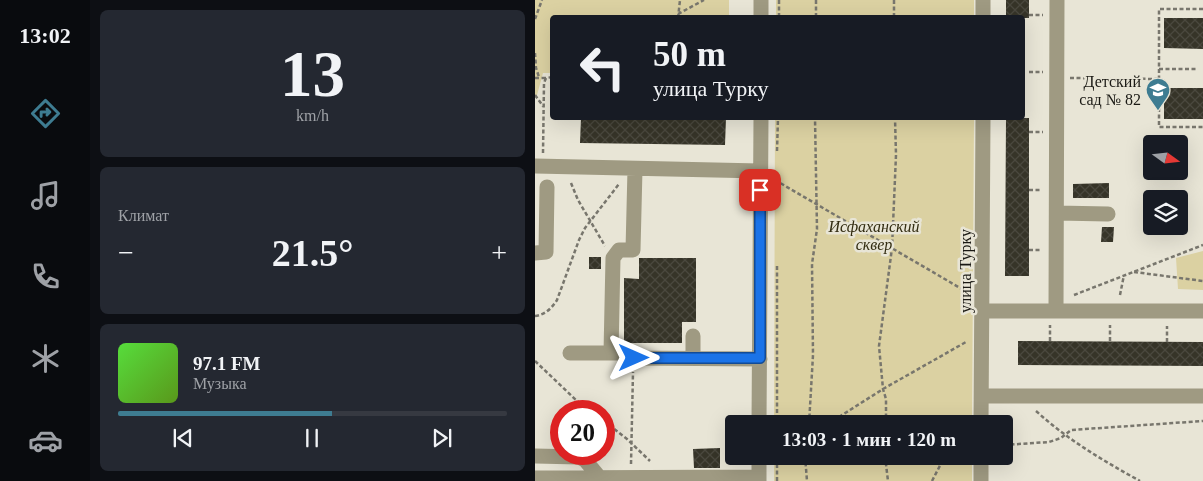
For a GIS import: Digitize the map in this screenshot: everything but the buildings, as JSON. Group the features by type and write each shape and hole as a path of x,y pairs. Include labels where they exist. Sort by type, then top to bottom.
{"street":[{"path":"761,0 761,15"},
{"path":"983,0 983,15"},
{"path":"1056,311 1057,0"},
{"path":"759,415 761,120"},
{"name":"улица Турку","path":"981,415 983,120"},
{"path":"539,166 760,171"},
{"path":"611,353 613,258 619,250 633,250 635,169"},
{"path":"535,253 546,252 547,187"},
{"path":"1057,213 1108,214"},
{"path":"982,310 1203,311"},
{"path":"693,336 693,358"},
{"path":"571,353 624,353 634,358 760,358"},
{"path":"981,396 1203,396"},
{"path":"535,456 579,456 585,460 600,478"},
{"path":"535,478 759,479 759,465"},
{"path":"981,465 981,481"}],"path":[{"path":"535,19 542,0"},
{"path":"678,15 680,0"},
{"path":"680,15 704,0"},
{"path":"779,0 779,15"},
{"path":"816,0 816,15"},
{"path":"894,0 894,15"},
{"path":"1203,9 1159,8 1159,127 1203,127"},
{"path":"535,54 535,68 539,77"},
{"path":"1159,69 1197,69"},
{"path":"535,78 550,77"},
{"path":"539,166 544,83 546,78"},
{"path":"1057,78 1159,79"},
{"path":"535,95 543,106"},
{"path":"777,155 778,120"},
{"path":"810,415 813,354 812,264 817,229 815,120"},
{"path":"886,415 886,400 883,389 879,346 892,248 896,155 895,120"},
{"path":"561,167 574,186 578,200 613,258"},
{"path":"535,316 550,310 557,300 579,240 616,186 635,169"},
{"path":"777,172 777,188"},
{"path":"776,180 970,294"},
{"path":"1056,311 1065,299 1071,296 1203,245"},
{"path":"777,263 777,415"},
{"path":"1133,271 1203,281"},
{"path":"1117,311 1124,275"},
{"path":"842,415 883,389 971,339"},
{"path":"631,478 633,446 631,405 634,358"},
{"path":"535,362 576,400"},
{"path":"1020,395 1064,435 1108,464 1140,481"},
{"path":"1013,444 1049,442 1071,430 1203,421"},
{"path":"615,430 668,479"},
{"path":"777,481 778,465"},
{"path":"806,465 807,481"},
{"path":"886,465 888,481"},
{"path":"932,481 940,465"}],"green space":[{"path":"535,0 729,0 729,15 550,15 550,73 543,73 537,95 535,95"},
{"path":"776,0 974,0 974,15 776,15"},
{"name":"Исфаханский сквер","path":"775,120 974,120 972,415 774,415"},
{"path":"1203,251 1203,290 1178,289 1176,258"},
{"path":"774,465 972,465 972,481 774,481"}],"place":[{"name":"Детский сад № 82","path":"1158,111"}],"route":[{"path":"634,358 760,358 760,190"}]}
